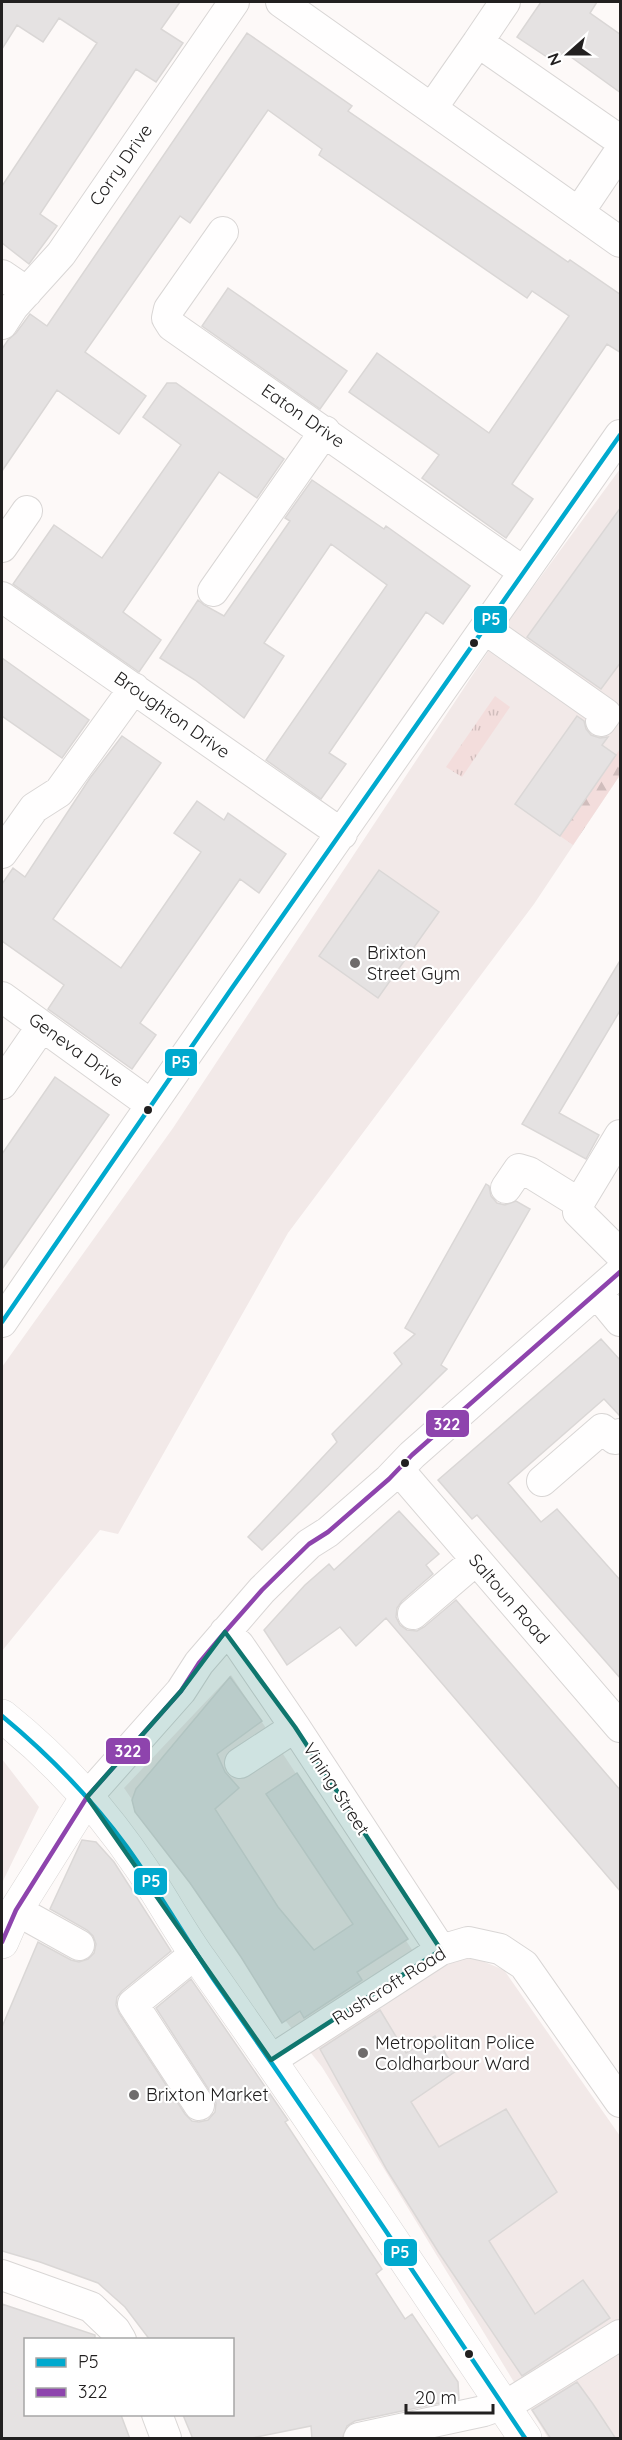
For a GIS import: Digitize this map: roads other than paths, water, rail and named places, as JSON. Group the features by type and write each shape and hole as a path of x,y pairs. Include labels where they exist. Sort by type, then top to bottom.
{"main road":[{"path":"2,1716 61,1769 87,1797 142,1870 193,1950 271,2060 525,2439"},
{"path":"2,1942 16,1910 87,1797"}],"street":[{"name":"Corry Drive","path":"2,324 60,254 234,2"},
{"path":"281,2 621,242"},
{"path":"432,108 505,2"},
{"path":"478,42 621,144"},
{"path":"579,212 621,150"},
{"name":"Eaton Drive","path":"223,232 169,309 167,318 172,326 524,572"},
{"path":"2,275 27,292"},
{"path":"213,591 325,431"},
{"path":"2,1322 150,1104 621,435"},
{"path":"2,547 27,511"},
{"name":"Broughton Drive","path":"2,597 342,834"},
{"path":"485,629 606,714 601,721"},
{"path":"2,853 34,808 59,792 134,688"},
{"name":"Geneva Drive","path":"2,997 150,1104"},
{"path":"2,1084 42,1026"},
{"path":"621,1135 579,1203 578,1212 621,1254"},
{"path":"506,1188 519,1169 529,1172 579,1203"},
{"path":"87,1797 181,1691 199,1663 262,1590 309,1544 328,1532 399,1470 412,1455 621,1272"},
{"path":"597,1293 621,1321"},
{"path":"542,1481 602,1429 615,1439 621,1434"},
{"name":"Saltoun Road","path":"399,1470 621,1727"},
{"path":"413,1614 476,1560"},
{"name":"Vining Street","path":"225,1632 239,1645 295,1727 441,1950"},
{"path":"240,1763 295,1727"},
{"path":"16,1910 79,1945"},
{"name":"Rushcroft Road","path":"271,2060 441,1950 468,1942 500,1949 524,1965 621,2102"},
{"path":"129,1998 193,1950"},
{"path":"193,1950 133,2004 199,2105"},
{"path":"2,2275 91,2307 121,2338"},
{"path":"359,2439 484,2411 518,2398 621,2334"},
{"path":"157,2416 166,2439"}],"place":[{"name":"Brixton Street Gym","path":"355,963"},
{"name":"Metropolitan Police Coldharbour Ward","path":"363,2053"},
{"name":"Brixton Market","path":"134,2095"}]}
